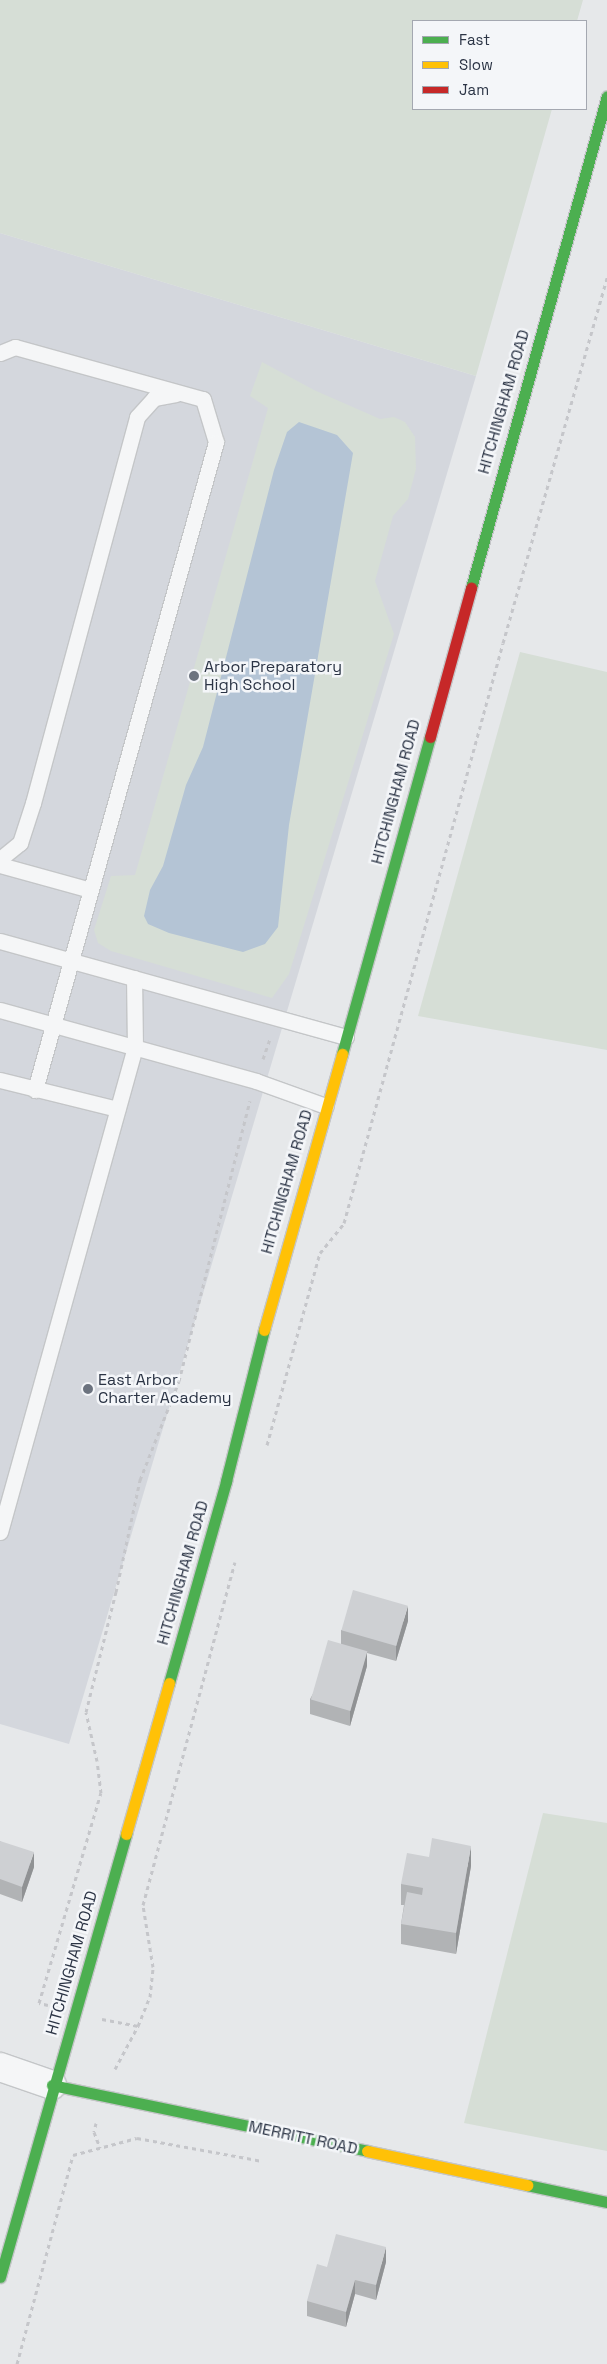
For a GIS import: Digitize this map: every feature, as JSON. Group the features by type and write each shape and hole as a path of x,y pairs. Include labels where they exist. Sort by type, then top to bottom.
{"street":[{"name":"HITCHINGHAM ROAD","path":"0,2277 52,2085 76,2012 226,1481 280,1264 346,1037 607,96"},
{"name":"MERRITT ROAD","path":"0,2067 52,2085 607,2202"}],"lane":[{"path":"0,353 15,347 203,399 216,442 35,1090"},
{"path":"0,859 20,843 30,811 137,417 154,398 182,393"},
{"path":"0,865 91,890"},
{"path":"0,941 346,1037"},
{"path":"0,1532 135,1047 134,978"},
{"path":"0,1010 256,1082 326,1106"},
{"path":"0,1080 117,1109"}],"path":[{"path":"267,1447 320,1252 344,1223 503,643 607,278"},
{"path":"138,2026 39,2002 101,1792 86,1712 116,1592 140,1480 179,1381 256,1082 276,1018"},
{"path":"100,2148 94,2132 105,2096 119,2057 138,2026 150,1997 153,1967 143,1905 238,1552"},
{"path":"18,2364 72,2155 137,2138 270,2163"}],"shaded area":[{"path":"0,0 583,0 577,20 412,20 412,110 552,110 476,376 0,233"},
{"name":"Arbor Preparatory High School","path":"0,233 476,376 69,1744 0,1724"},
{"path":"262,362 314,390 380,419 394,417 405,422 415,437 416,469 408,499 393,516 375,581 394,634 289,974 272,998 111,951 98,943 94,930 111,876 135,875 268,408 250,396"},
{"path":"520,652 607,672 607,1050 418,1016"},
{"path":"543,1813 607,1823 607,2151 464,2123"}],"water":[{"path":"299,422 337,435 353,453 289,825 278,927 265,944 243,952 169,933 148,924 144,916 150,890 163,866 186,785 203,747 274,470 287,432"}],"building":[{"path":"353,1590 408,1606 396,1646 341,1630"},
{"path":"328,1640 367,1651 350,1711 311,1700"},
{"path":"432,1838 471,1846 456,1933 401,1924 407,1892 422,1895 423,1888 401,1884 407,1853 429,1857"},
{"path":"0,1841 34,1852 22,1887 0,1879"},
{"path":"336,2234 386,2247 376,2285 355,2280 346,2312 307,2301 317,2264 327,2267"}],"traffic: fast":[{"path":"471,588 607,96"},
{"path":"342,1054 430,737"},
{"path":"169,1683 226,1481 264,1330"},
{"path":"0,2277 126,1834"},
{"path":"52,2085 367,2151"},
{"path":"527,2185 607,2202"}],"traffic: slow":[{"path":"264,1330 342,1054"},
{"path":"126,1834 169,1683"},
{"path":"367,2151 527,2185"}],"traffic: jam":[{"path":"430,737 471,588"}],"place":[{"name":"Arbor Preparatory High School","path":"194,676"},
{"name":"East Arbor Charter Academy","path":"88,1389"}]}
